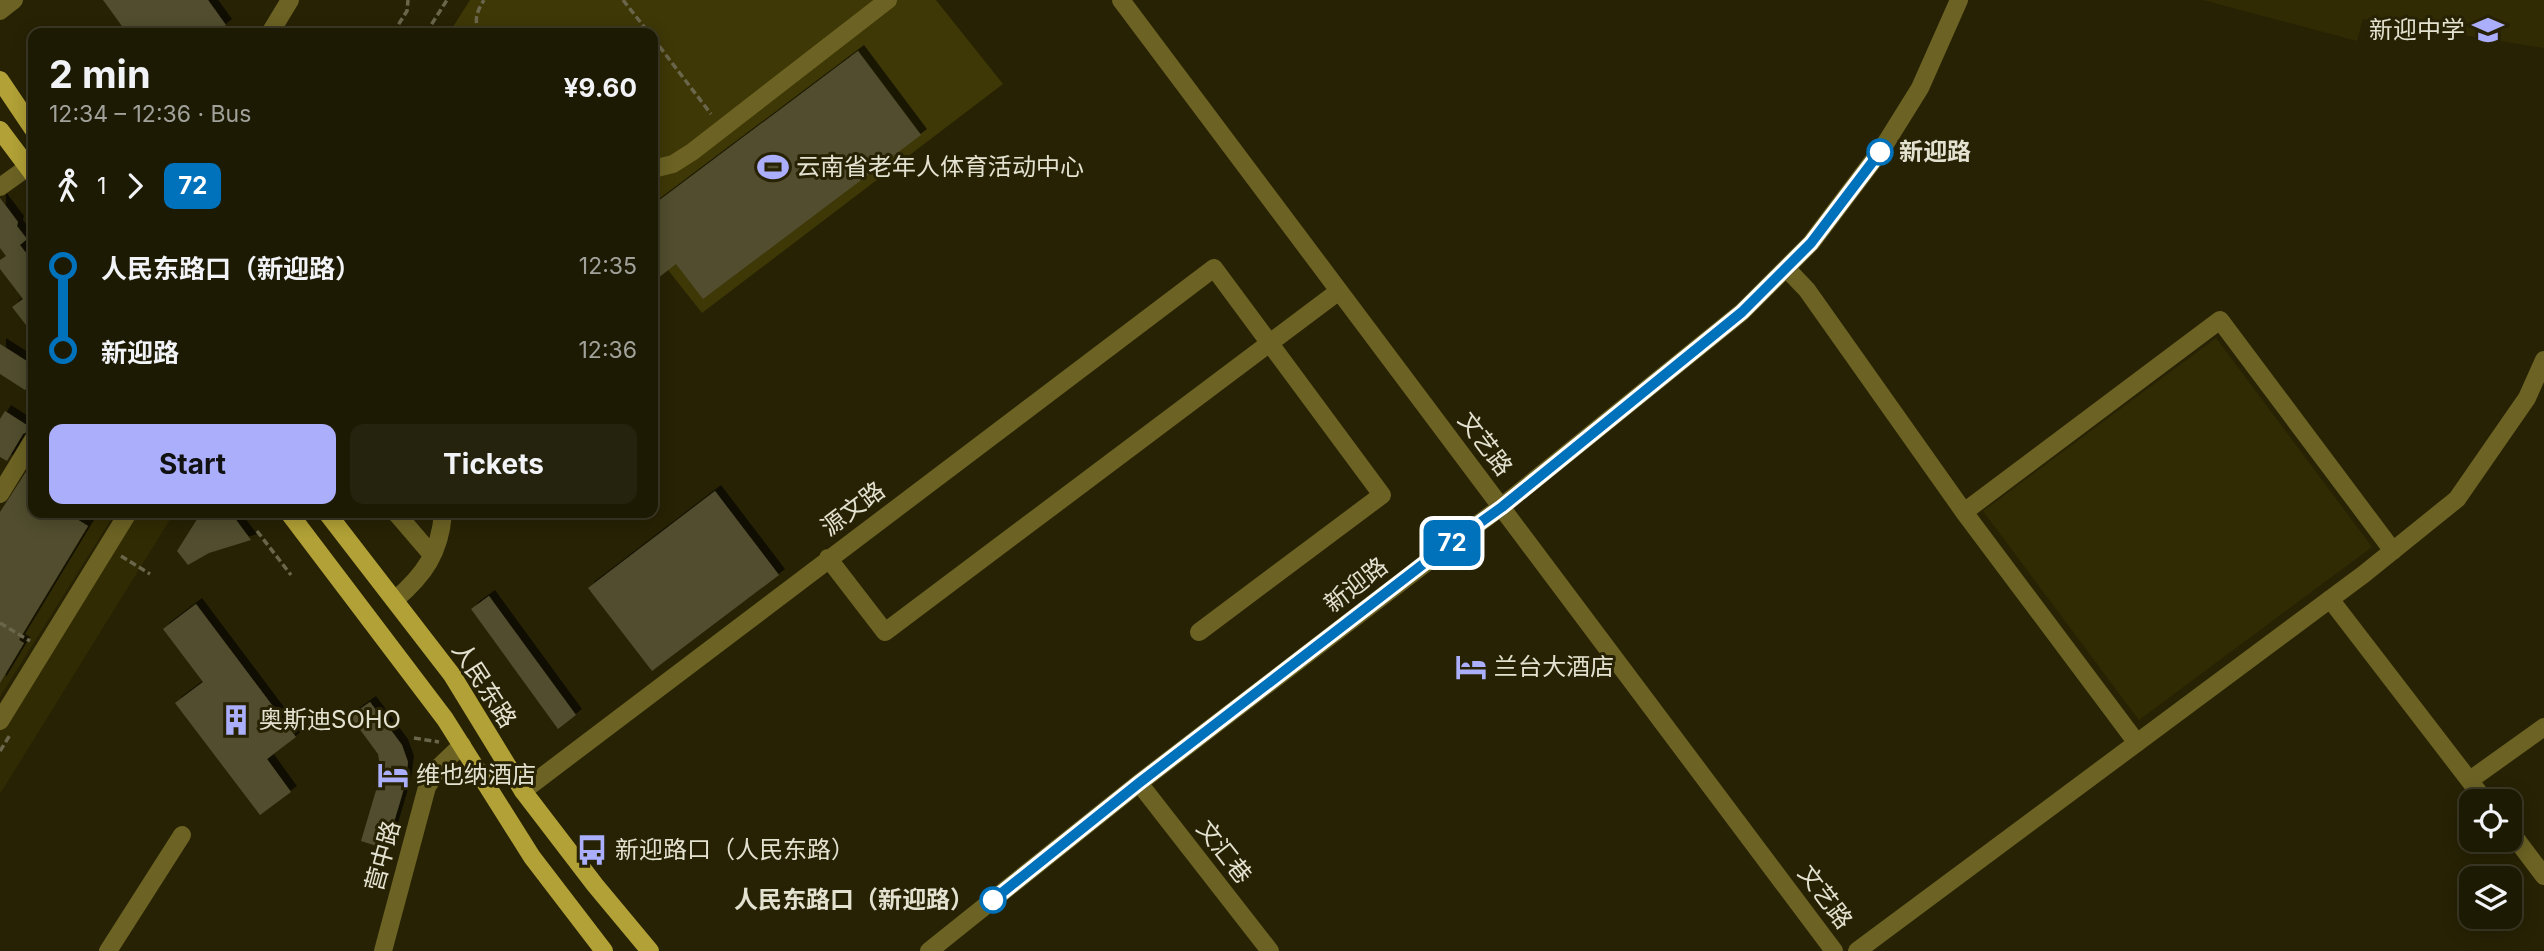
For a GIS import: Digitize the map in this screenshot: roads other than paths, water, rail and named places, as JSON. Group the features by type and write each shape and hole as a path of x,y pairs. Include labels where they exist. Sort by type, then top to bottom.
{"main road":[{"path":"0,80 28,122"},
{"path":"0,130 28,166"},
{"name":"人民东路","path":"293,518 445,719 532,857 604,951"},
{"name":"人民东路","path":"331,518 452,676 523,791 650,951"}],"street":[{"path":"0,11 14,0"},
{"path":"273,28 290,0"},
{"path":"658,168 673,164 888,0"},
{"name":"文艺路","path":"1121,0 1834,951"},
{"name":"新迎路","path":"929,951 1139,783 1435,555 1502,507 1732,320 1811,243 1882,149 1920,88 1959,0"},
{"path":"0,187 28,172"},
{"name":"源文路","path":"523,791 1214,268 1270,344"},
{"path":"1787,269 1807,290 1964,512 2137,743"},
{"path":"828,558 885,632 1339,291"},
{"path":"1964,512 2220,320 2393,551"},
{"path":"1199,632 1382,495 1270,344"},
{"path":"1857,951 2330,599 2457,499 2527,398 2544,360"},
{"path":"0,494 28,448"},
{"path":"0,721 125,518"},
{"path":"400,518 432,555"},
{"path":"395,600 419,579 437,543 442,518"},
{"path":"2330,599 2477,789"},
{"path":"2470,780 2544,727"},
{"name":"营中路","path":"383,951 427,788 440,766 462,745"},
{"name":"文汇巷","path":"1139,783 1270,951"},
{"path":"108,951 182,835"},
{"path":"2522,847 2544,876"}],"place":[{"name":"新迎中学","path":"2488,30"},
{"name":"新迎路","path":"1880,152"},
{"name":"云南省老年人体育活动中心","path":"773,167"},
{"name":"兰台大酒店","path":"1471,667"},
{"name":"奥斯迪SOHO","path":"236,720"},
{"name":"维也纳酒店","path":"393,775"},
{"name":"新迎路口（人民东路）","path":"592,850"},
{"name":"人民东路口（新迎路）","path":"993,900"}]}
